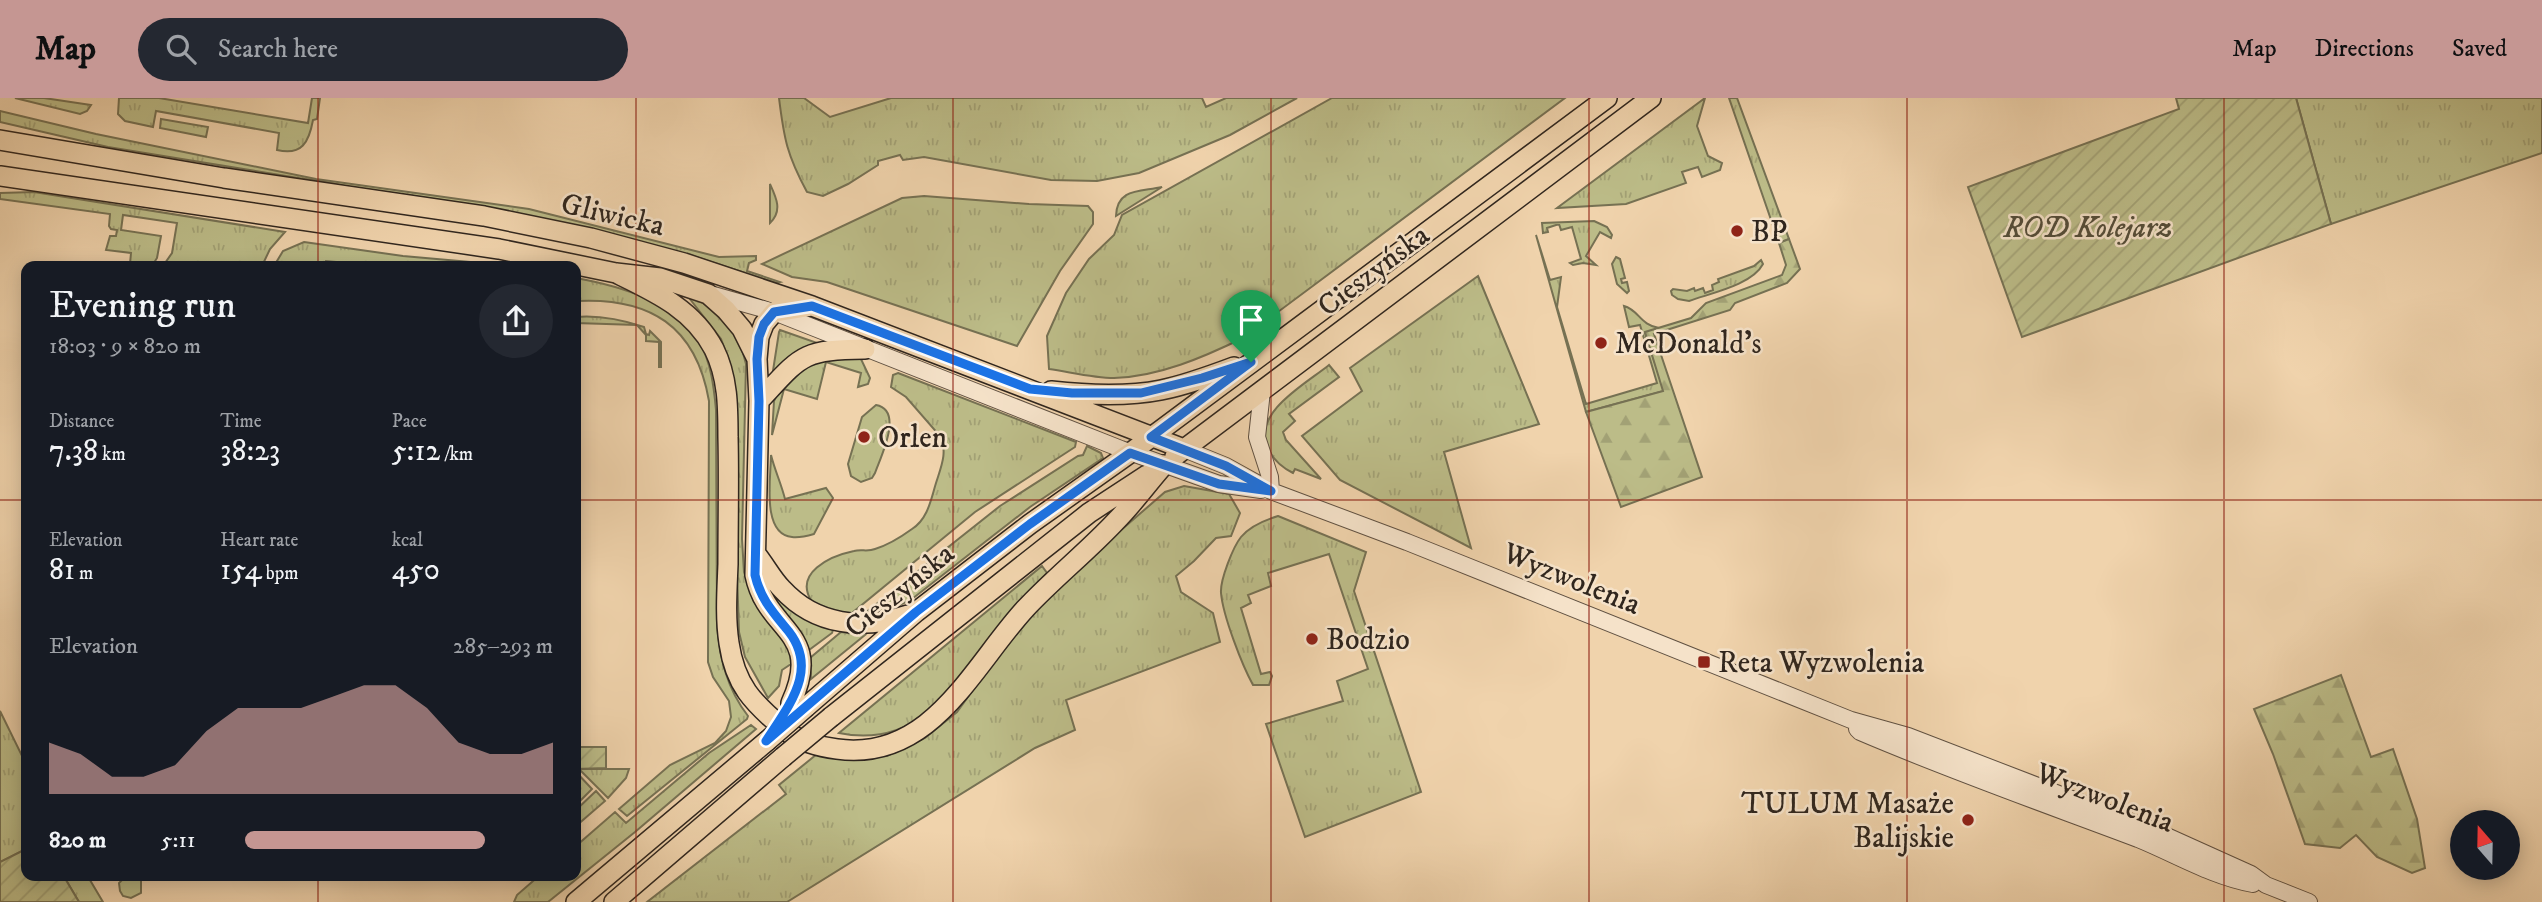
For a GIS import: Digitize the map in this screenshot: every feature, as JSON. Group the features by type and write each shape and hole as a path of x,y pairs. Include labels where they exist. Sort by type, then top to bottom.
{"main road":[{"name":"Cieszyńska","path":"576,902 766,741 798,705 916,612 1030,524 1130,453 1606,98"},
{"name":"Cieszyńska","path":"614,902 831,717 1089,513 1164,465 1651,98"},
{"name":"Gliwicka","path":"0,140 224,178 484,216 591,238 684,262 760,286 1184,449"},
{"name":"Gliwicka","path":"0,176 499,249 558,261"},
{"name":"Gliwicka","path":"581,266 660,278 708,294"},
{"path":"617,273 681,308 696,322 714,349 723,372 727,396 729,644 737,673 754,704 789,734 822,747 856,752 896,743 930,723 956,696 1023,611 1061,571 1116,522 1164,465"},
{"path":"759,396 774,332 774,312 760,286"},
{"path":"708,294 742,329 757,359"},
{"path":"798,705 800,650 793,635 758,591 755,575 759,396 757,359 759,337 764,324 774,312 812,306"},
{"path":"759,396 801,358 821,350 865,349"},
{"path":"1030,389 1072,393 1141,393 1171,387 1251,362"},
{"path":"756,554 784,592 804,608 830,621 846,624 886,622 916,612"}],"street":[{"name":"Gliwicka","path":"708,294 774,312 1164,465"},
{"path":"1262,391 1257,437 1270,477 1271,491"},
{"name":"Wyzwolenia","path":"1184,449 1226,466 1271,491 1407,542 1851,720 1909,736 2160,833 2251,874 2266,885 2309,902"},
{"name":"Wyzwolenia","path":"1164,465 1219,484 1271,491"}],"green space":[{"path":"15,98 44,98 91,105 87,111 80,114"},
{"path":"119,98 159,98 308,123 312,98 320,98 317,119 313,120 303,146 286,151 277,150 279,133 156,111 153,127 125,121 118,114"},
{"path":"779,98 804,98 830,117 891,98 1202,98 1206,107 1226,98 1297,98 1230,135 1139,173 1097,181 1051,180 924,157 903,160 900,155 878,161 878,165 823,196 807,192 795,167 785,136"},
{"path":"1332,98 1565,98 1243,338 1180,365 1131,377 1098,377 1049,369 1047,336 1066,293 1089,259 1114,235 1122,215"},
{"path":"1705,98 1697,126 1708,156 1722,163 1720,170 1702,177 1698,167 1682,172 1686,183 1626,204 1557,208"},
{"path":"1729,98 1737,98 1789,239 1779,243"},
{"name":"ROD Kolejarz","path":"2176,98 2296,98 2331,224 2022,337 1968,187 2179,109"},
{"path":"2296,98 2542,98 2542,153 2331,224"},
{"path":"0,111 96,134 316,179 529,209 719,257 756,256 756,260 749,263 747,271 780,282 776,283 693,256 335,184 108,147 0,122"},
{"path":"161,119 208,127 206,137 160,128"},
{"path":"770,184 777,209 770,223"},
{"path":"1162,187 1116,216 1117,207 1125,196"},
{"path":"34,192 285,232 270,249 264,261 166,261 172,253 177,223 123,215 121,230 161,236 155,261 130,261 131,253 106,250 110,236 116,236 117,230 109,226 110,214 0,199 0,193"},
{"path":"924,196 1088,206 1093,212 1093,224 1060,271 1017,346 827,282 792,277 762,264 902,198"},
{"path":"1594,221 1607,227 1612,235 1611,238 1600,232 1586,256 1596,265 1570,263 1581,259 1572,227 1561,230 1559,224 1547,228 1548,232 1543,233 1542,223"},
{"path":"1536,235 1550,280 1561,277 1557,307 1586,404 1657,383 1640,325 1629,327 1624,306 1648,324 1659,328 1645,333 1664,391 1586,412"},
{"path":"1789,239 1800,269 1787,283 1735,303 1730,310 1654,334 1702,477 1621,507 1586,412 1663,391 1645,332 1691,318 1706,303 1782,275 1786,265 1779,243"},
{"path":"304,242 460,261 277,261 283,251"},
{"path":"1616,257 1620,259 1625,278 1621,279 1622,283 1627,282 1627,293 1617,284 1612,264"},
{"path":"1761,260 1763,264 1758,271 1741,283 1689,301 1672,295 1673,289 1687,291 1694,288 1695,291 1703,288 1705,293 1713,290 1712,285 1719,282 1718,279 1754,266"},
{"path":"1478,276 1539,424 1444,452 1471,548 1340,480 1302,436 1362,391 1350,368"},
{"path":"581,279 628,291 661,306 688,328 699,342 709,366 716,410 718,638 730,684 748,716 627,816 619,809 670,765 715,743 726,731 731,717 729,701 713,677 708,662 709,401 703,375 681,335 665,321 626,304 581,301"},
{"path":"686,294 709,306 726,321 738,340 746,364 742,539 744,572 754,602 790,645 791,664 782,670 779,686 768,698 745,657 739,632 730,363 721,339"},
{"path":"581,317 611,319 628,322 644,327 646,334 649,335 650,331 661,342 661,367 659,342 646,341 646,335 637,325 581,323"},
{"path":"780,330 820,344 772,377 779,332"},
{"path":"849,355 861,359 870,378 868,384 858,387 861,373 826,362 817,399 784,389 772,435 774,401 780,388 801,365"},
{"path":"1329,365 1339,377 1289,414 1295,421 1283,432 1286,440 1321,479 1295,469 1293,473 1281,465 1269,451 1265,433 1268,422 1284,400"},
{"path":"898,373 1076,442 1075,447 975,512 847,617 812,602 807,592 807,582 811,574 835,557 880,547 917,525 928,508 943,460 940,436 906,397 891,387 893,375"},
{"path":"876,405 884,409 890,424 875,473 872,478 861,482 851,476 848,464 862,417"},
{"path":"1087,446 1101,453 1103,458 1030,507 912,599 890,610 860,617 1000,506 1083,455"},
{"path":"771,455 785,499 826,488 833,498 814,534 792,537 782,534 776,526 769,490"},
{"path":"1184,486 1229,494 1240,513 1231,536 1216,538 1176,576 1181,592 1213,613 1220,642 1066,700 1075,730 1035,748 787,902 647,902 786,794 779,785 817,754 843,758 887,756 925,738 957,712 999,654 1053,589 1165,492"},
{"path":"1278,516 1366,552 1354,591 1421,792 1305,837 1266,724 1343,701 1337,681 1368,669 1329,554 1268,573 1271,586 1248,595 1251,603 1241,608 1261,674 1270,672 1272,676 1269,685 1253,685 1229,627 1222,603 1221,587 1234,548 1241,537 1253,527"},
{"path":"1042,566 1047,573 1018,603 962,678 922,717 898,730 870,735 839,733"},
{"path":"765,582 801,617 833,630 832,633 809,650 797,628 773,600"},
{"path":"841,632 865,635 811,679 810,658"},
{"path":"2341,675 2371,757 2393,749 2417,819 2425,868 2412,873 2377,857 2356,835 2340,848 2305,844 2254,709"},
{"path":"0,711 21,754 21,852 0,862"},
{"path":"751,725 756,729 581,875 581,842 615,812 626,823 709,753"},
{"path":"581,747 606,747 606,768 581,769"},
{"path":"581,769 629,769 626,778 608,798"},
{"path":"581,777 592,789 581,800"},
{"path":"596,791 605,801 581,822 581,805"},
{"path":"21,852 21,881 67,881 79,902 0,902 0,862"},
{"path":"67,881 91,881 103,902 79,902"},
{"path":"141,881 141,893 131,898 123,896 119,883"},
{"path":"533,881 574,881 548,902 514,902 517,895"}],"place":[{"name":"BP","path":"1737,231"},
{"name":"McDonald's","path":"1601,343"},
{"name":"Orlen","path":"864,437"},
{"name":"Bodzio","path":"1312,639"},
{"name":"Reta Wyzwolenia","path":"1704,662"},
{"name":"TULUM Masaże Balijskie","path":"1968,820"}],"route":[{"path":"812,306 1030,389 1072,393 1141,393 1161,390 1251,362 1151,437 1226,466 1271,491 1219,484 1130,453 1030,524 916,612 766,741 791,703 802,667 800,650 793,635 766,604 758,591 755,575 759,401 757,359 759,337 764,324 774,312 812,306"}]}
